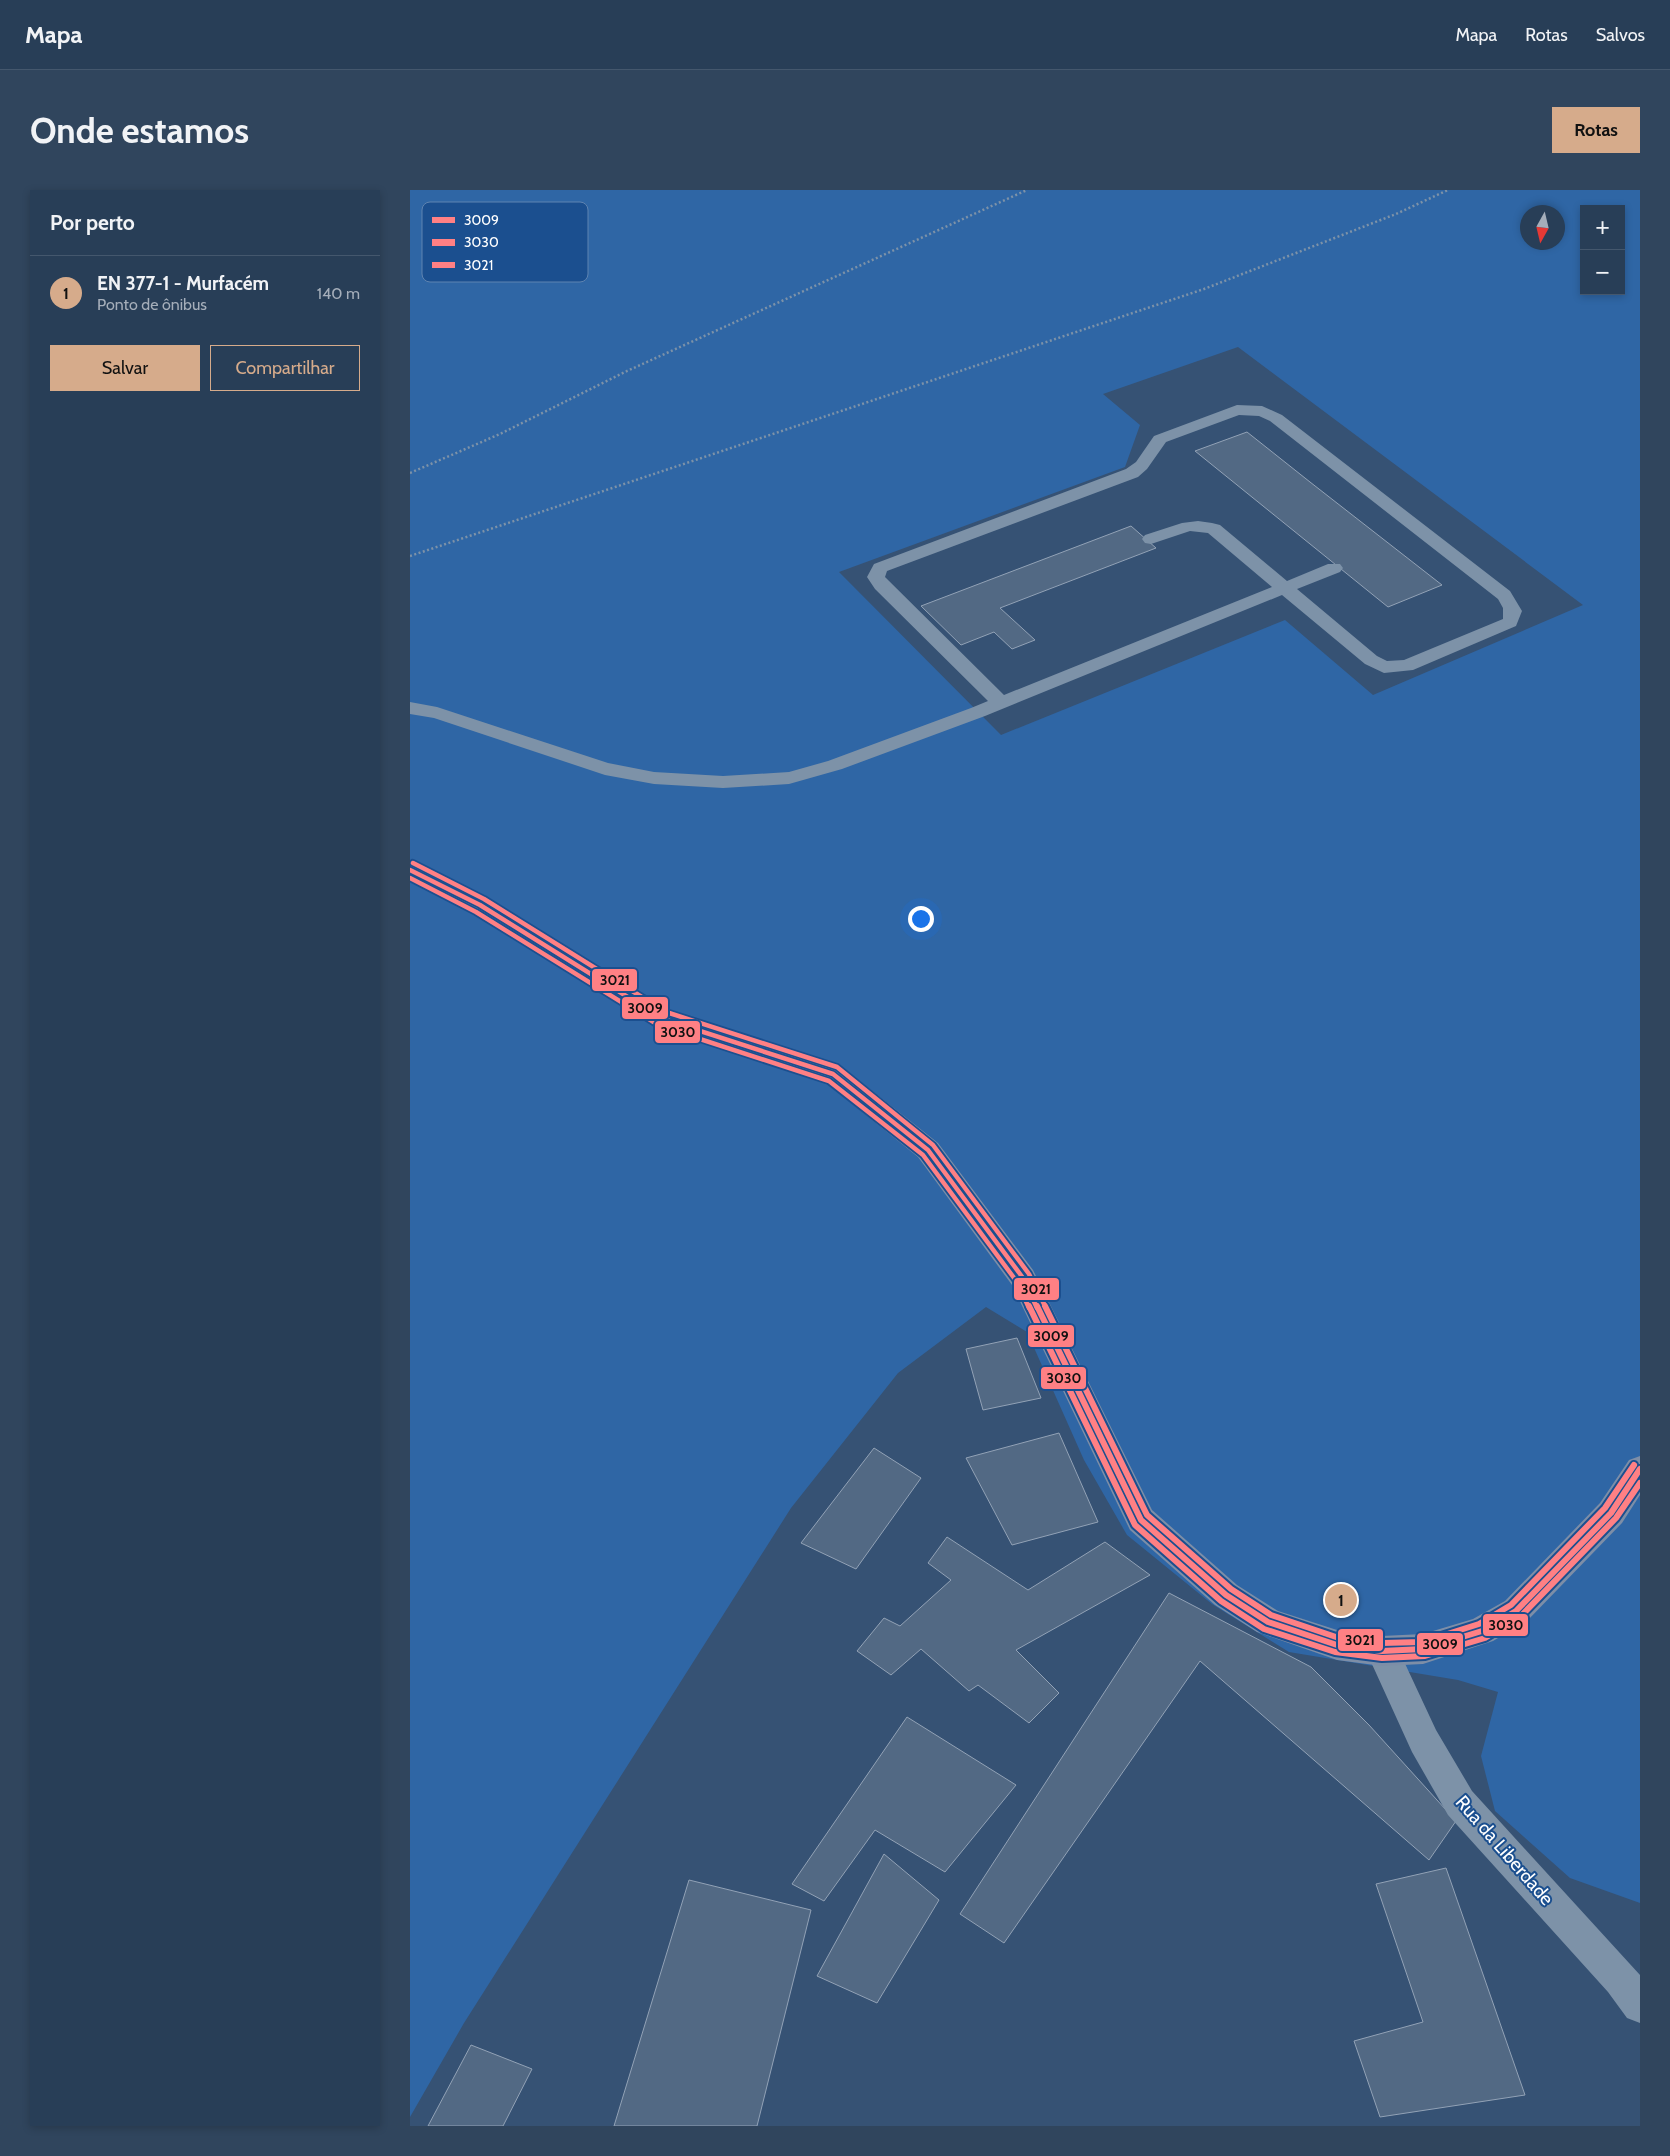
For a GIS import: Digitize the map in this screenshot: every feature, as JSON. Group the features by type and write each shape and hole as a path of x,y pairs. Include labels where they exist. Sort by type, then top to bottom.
{"main road":[{"path":"410,870 480,905 663,1019 833,1074 928,1150 1023,1278 1141,1520 1226,1595 1268,1622 1337,1645 1382,1651 1423,1649 1482,1631 1516,1611 1612,1513 1640,1469"}],"street":[{"name":"Rua da Liberdade","path":"1382,1651 1424,1741 1460,1803 1621,1979 1640,2005"}],"lane":[{"path":"1001,703 881,586 876,577 880,568 1132,473 1146,462 1153,445 1160,439 1237,410 1262,411 1276,418 1504,595 1512,606 1514,615 1510,622 1408,666 1384,667 1371,660 1210,527 1189,526 1151,540"},
{"path":"410,708 437,713 605,769 654,778 723,782 789,778 835,765 1001,703 1334,568"}],"path":[{"path":"410,473 500,434 627,371 1027,190"},
{"path":"410,556 1204,289 1396,214 1448,190"}],"shaded area":[{"path":"410,190 1640,190 1640,1903 1570,1878 1495,1811 1481,1756 1498,1692 1458,1680 1289,1652 1212,1604 1127,1535 1084,1460 1027,1332 986,1307 898,1373 791,1508 464,2023 410,2117","holes":["1238,347 1583,605 1373,695 1285,620 1001,735 839,572 1125,467 1140,425 1103,394"]}],"building":[{"path":"1247,432 1442,585 1388,607 1195,451"},
{"path":"1131,526 1156,548 1000,608 1035,640 1012,649 994,632 961,645 921,606"},
{"path":"1017,1338 1041,1398 983,1410 966,1349"},
{"path":"1059,1433 1098,1522 1012,1545 966,1458"},
{"path":"874,1448 921,1478 856,1569 801,1543"},
{"path":"947,1537 1028,1590 1105,1542 1150,1575 1016,1650 1059,1693 1029,1723 978,1685 969,1691 921,1649 891,1675 857,1651 884,1618 900,1626 951,1580 928,1563"},
{"path":"1169,1593 1311,1667 1369,1725 1456,1821 1429,1860 1200,1661 1004,1943 960,1914"},
{"path":"907,1717 1016,1785 945,1872 875,1830 824,1901 792,1884"},
{"path":"884,1854 939,1900 877,2003 817,1976"},
{"path":"1446,1868 1525,2095 1380,2117 1354,2041 1423,2022 1376,1884"},
{"path":"689,1880 811,1910 757,2126 614,2126"},
{"path":"471,2045 532,2069 503,2126 428,2126"}],"transit line":[{"name":"3021","path":"413,863 484,899 666,1012 837,1067 933,1145 1029,1274 1147,1515 1231,1589 1271,1615 1339,1638 1382,1643 1422,1642 1479,1624 1511,1605 1605,1508 1634,1465"},
{"name":"3009","path":"410,870 480,905 663,1019 833,1074 928,1150 1023,1278 1141,1520 1226,1595 1268,1622 1337,1645 1382,1651 1423,1649 1482,1631 1516,1611 1611,1513 1640,1469"},
{"name":"3030","path":"410,878 476,912 660,1026 829,1081 923,1155 1017,1282 1135,1525 1221,1601 1264,1629 1335,1652 1382,1658 1425,1656 1485,1638 1521,1616 1616,1518 1640,1483"}],"place":[{"name":"EN 377-1 - Murfacém","path":"1341,1600"}]}
